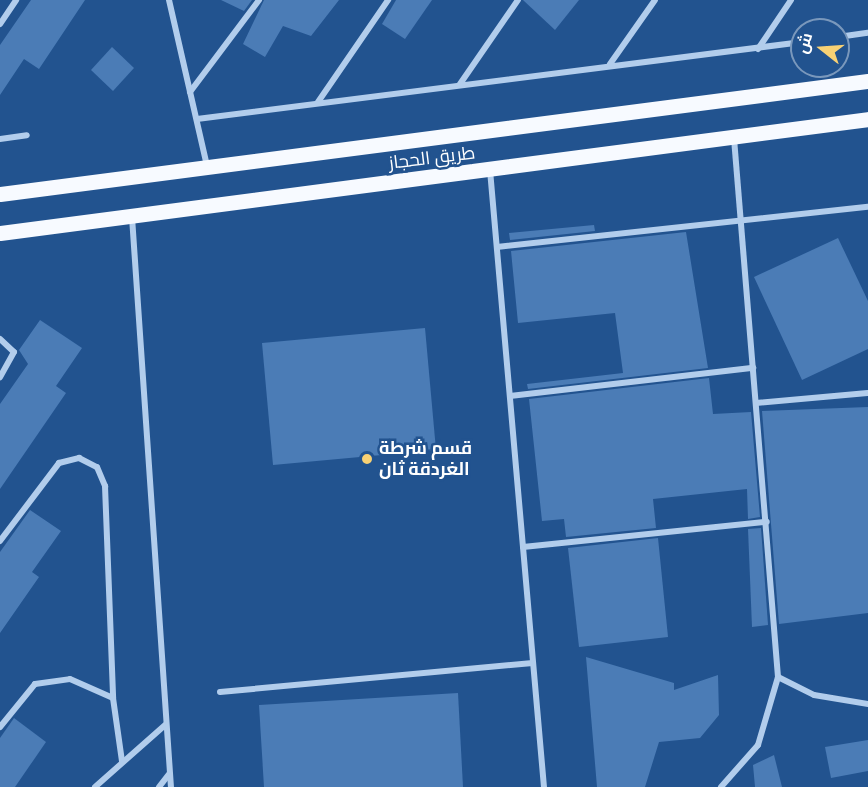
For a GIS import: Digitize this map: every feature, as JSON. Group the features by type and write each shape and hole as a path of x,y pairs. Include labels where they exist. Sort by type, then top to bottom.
{"main road":[{"name":"طريق الحجاز","path":"0,194 868,81"},
{"name":"طريق الحجاز","path":"0,233 868,119"}],"street":[{"path":"0,24 16,0"},
{"path":"169,0 208,168"},
{"path":"190,92 259,0"},
{"path":"318,102 388,0"},
{"path":"460,84 518,0"},
{"path":"610,64 655,0"},
{"path":"758,49 791,0"},
{"path":"850,35 868,33"},
{"path":"197,119 610,64 790,44"},
{"path":"0,140 27,135"},
{"path":"721,787 758,745 778,676 734,136"},
{"path":"490,170 544,787"},
{"path":"497,247 868,207"},
{"path":"132,217 171,787"},
{"path":"0,339 14,352 0,378"},
{"path":"510,396 753,368"},
{"path":"756,402 868,393"},
{"path":"0,541 59,463 79,458 97,467 105,486 113,698 122,761"},
{"path":"523,547 767,522"},
{"path":"220,692 533,663"},
{"path":"778,676 814,695 868,704"},
{"path":"0,727 26,691 46,680 70,679 113,698"},
{"path":"95,787 165,725"},
{"path":"159,787 169,774"}],"building":[{"path":"31,0 85,0 39,69 24,59 0,95 0,45"},
{"path":"221,0 252,0 244,11"},
{"path":"264,0 339,0 311,36 283,26 265,57 243,44"},
{"path":"396,0 432,0 405,39 382,24"},
{"path":"523,0 579,0 555,30"},
{"path":"112,47 134,68 113,91 91,70"},
{"path":"594,225 595,231 510,240 509,233"},
{"path":"686,232 708,368 528,389 527,384 623,373 615,313 518,323 511,251"},
{"path":"838,238 868,301 868,349 802,380 754,277"},
{"path":"40,320 82,348 56,386 66,393 0,489 0,404 28,364 19,350"},
{"path":"425,328 436,450 273,465 262,343"},
{"path":"709,378 713,414 751,412 760,517 748,519 747,489 653,499 656,528 566,537 564,519 542,521 529,399"},
{"path":"868,407 868,613 779,624 762,411"},
{"path":"30,510 61,531 32,572 39,577 0,633 0,552"},
{"path":"761,528 768,625 752,627 748,529"},
{"path":"658,538 668,637 579,647 568,548"},
{"path":"586,657 674,683 674,690 718,675 719,715 700,738 659,742 645,787 597,787"},
{"path":"458,693 463,787 264,787 259,705"},
{"path":"14,718 46,742 15,787 0,787 0,738"},
{"path":"868,740 868,771 831,778 825,747"},
{"path":"774,755 782,787 755,787 753,765"}],"place":[{"name":"قسم شرطة الغردقة ثان","path":"367,459"}]}
